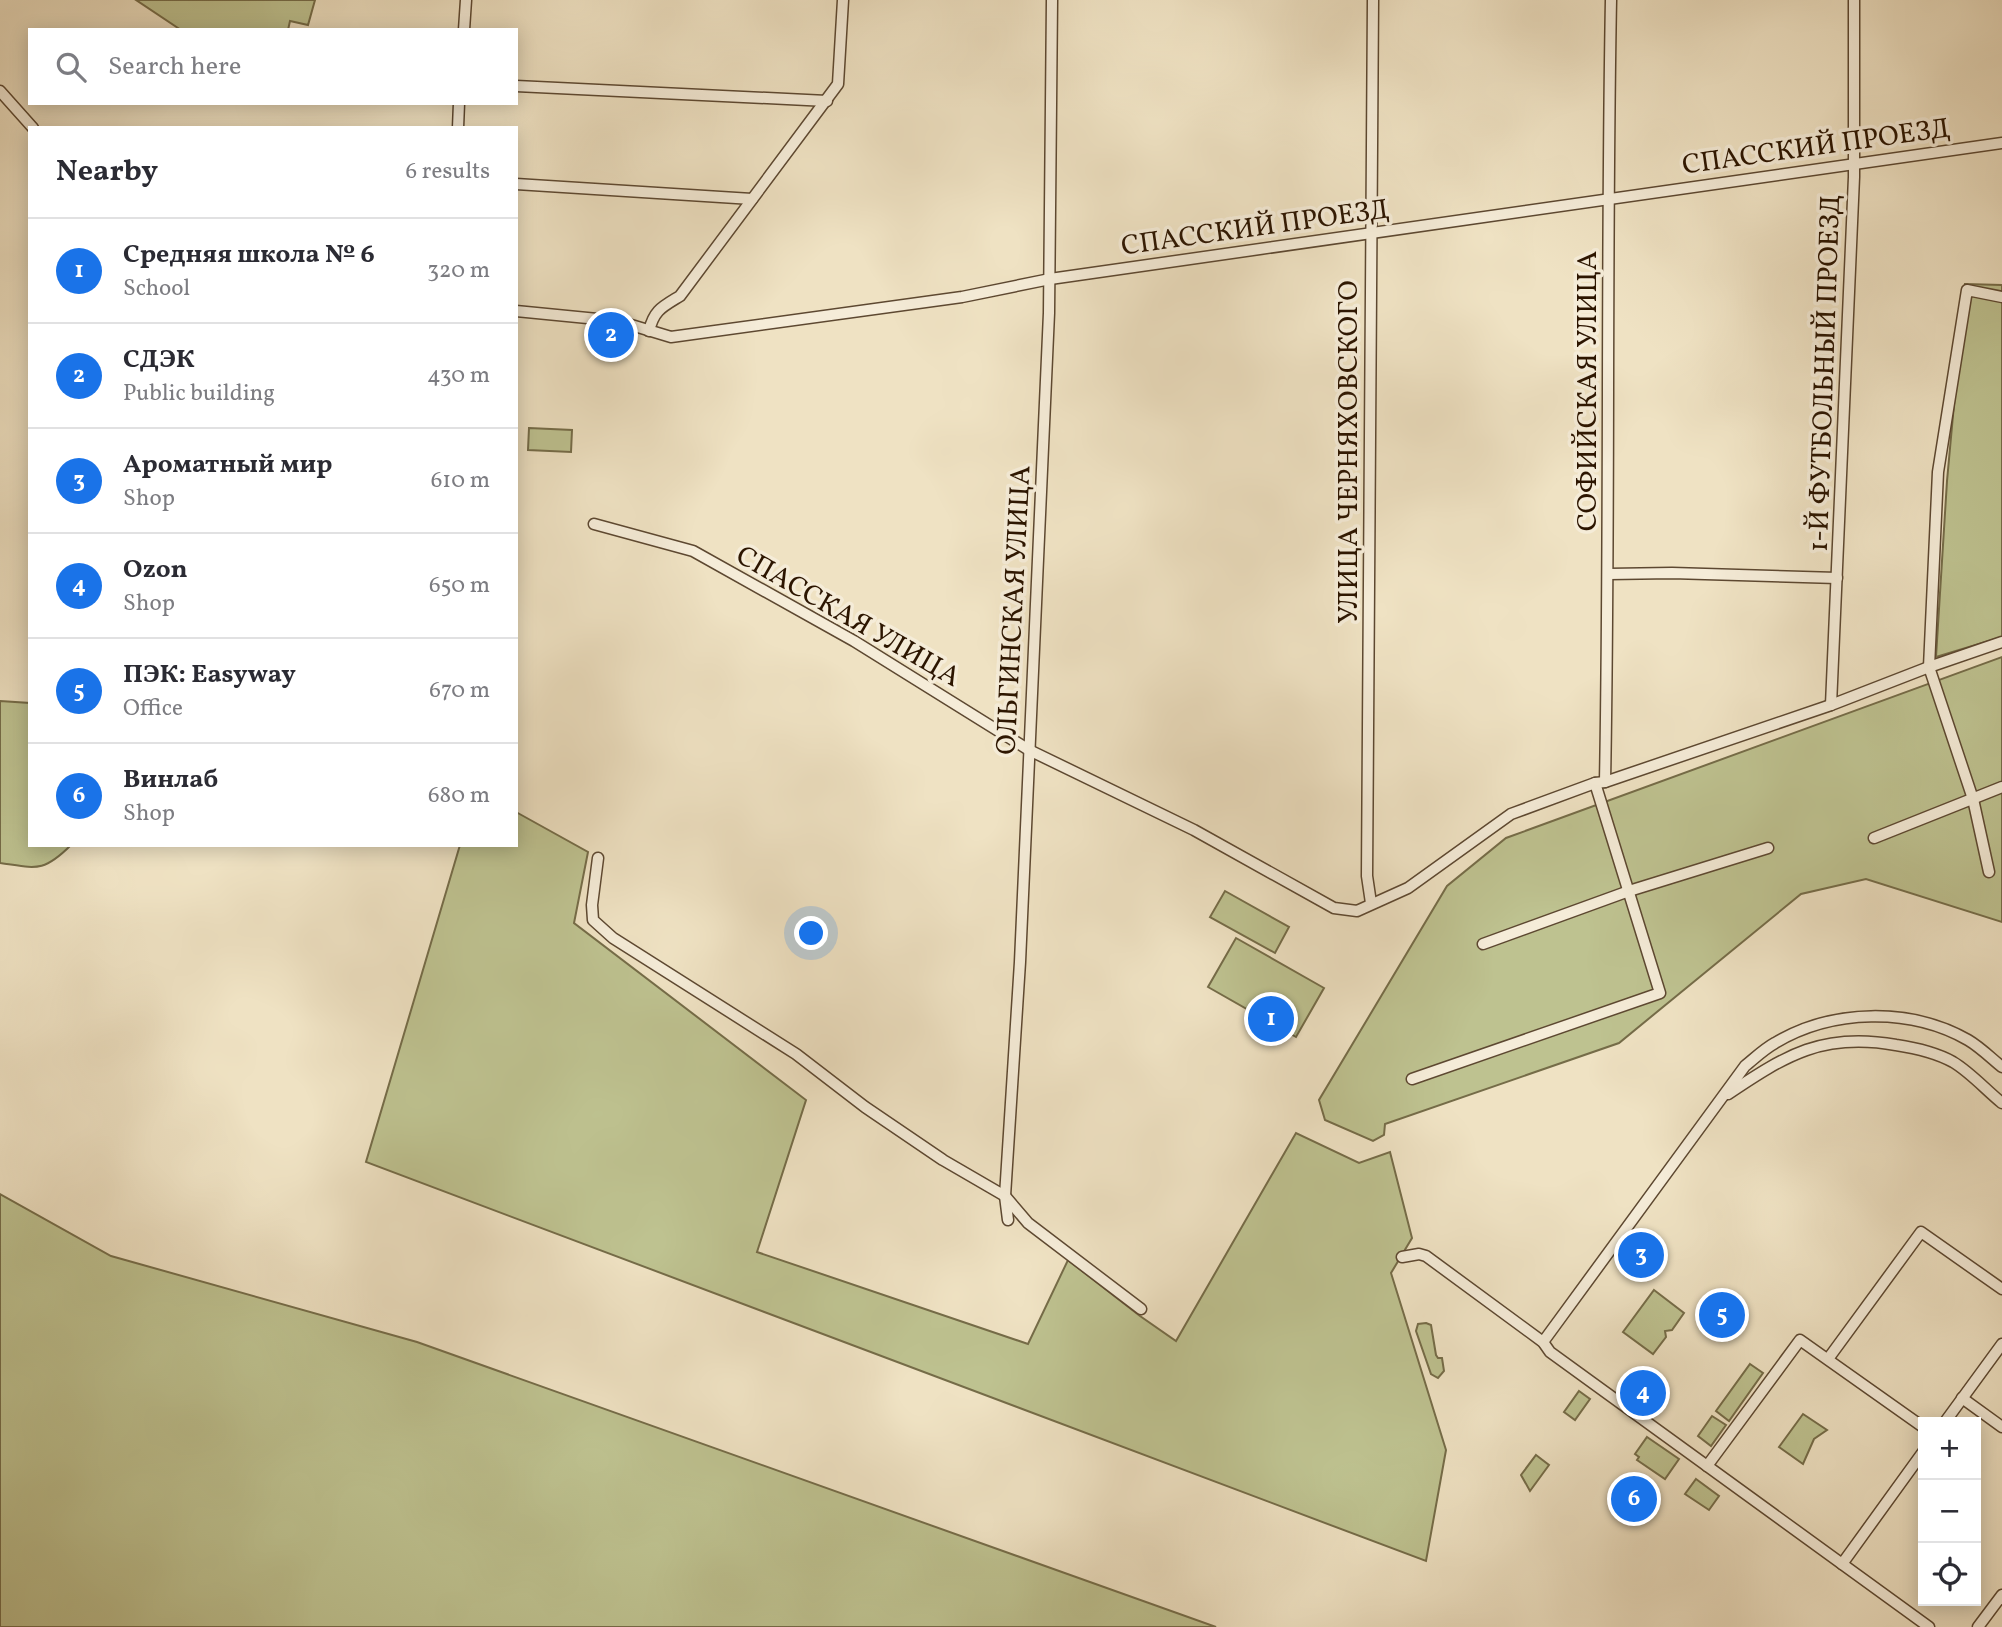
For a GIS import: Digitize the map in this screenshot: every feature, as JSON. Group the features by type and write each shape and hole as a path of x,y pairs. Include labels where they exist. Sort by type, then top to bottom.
{"street":[{"path":"464,28 466,0"},
{"path":"649,331 657,310 680,296 838,84 843,0"},
{"name":"ОЛЬГИНСКАЯ УЛИЦА","path":"1008,1220 1005,1196 1020,962 1050,279 1052,0"},
{"name":"УЛИЦА ЧЕРНЯХОВСКОГО","path":"1371,903 1367,876 1373,0"},
{"name":"СОФИЙСКАЯ УЛИЦА","path":"1412,1079 1660,993 1600,783 1609,574 1607,198 1611,0"},
{"name":"1-Й ФУТБОЛЬНЫЙ ПРОЕЗД","path":"1831,705 1854,163 1854,0"},
{"path":"518,86 827,102"},
{"path":"0,91 31,126"},
{"path":"458,126 459,105"},
{"name":"СПАССКИЙ ПРОЕЗД","path":"518,311 618,321 671,337 961,297 1050,279 1370,232 2002,142"},
{"path":"518,184 752,199"},
{"path":"1989,872 1973,799 1928,667 1938,472 1967,290 2002,297"},
{"name":"СПАССКАЯ УЛИЦА","path":"594,524 692,551 854,640 1029,750 1195,830 1334,908 1357,911 1371,903"},
{"path":"1609,574 1672,573 1837,578"},
{"path":"1371,903 1408,888 1511,814 1831,705 1928,667 2002,642"},
{"path":"1874,838 2002,787"},
{"path":"1483,944 1629,891 1768,848"},
{"path":"598,858 592,905 593,920 613,938 796,1054 865,1107 932,1153 1005,1196 1028,1223 1140,1309"},
{"path":"1543,1342 1745,1066 1773,1043 1798,1030 1831,1021 1895,1017 1926,1023 1955,1034 1971,1042 2002,1067"},
{"path":"1721,1099 1794,1053 1844,1041 1876,1041 1921,1049 1953,1062 2002,1103"},
{"path":"1828,1359 1921,1232 2002,1289"},
{"path":"1402,1257 1419,1254 1426,1256 1543,1342 1550,1352 1929,1627"},
{"path":"1707,1466 1800,1340 1918,1423"},
{"path":"1949,1417 2002,1344"},
{"path":"1962,1398 2002,1427"},
{"path":"1842,1564 1918,1459"},
{"path":"1978,1627 2002,1595"}],"green space":[{"path":"136,0 315,0 308,25 290,21 288,28 178,28"},
{"path":"1965,284 2002,285 2002,637 1936,657 1947,481"},
{"path":"529,428 572,430 571,452 528,450"},
{"path":"2002,657 2002,922 1866,879 1801,894 1619,1043 1385,1124 1384,1135 1373,1141 1325,1120 1319,1100 1447,886 1506,838"},
{"path":"0,701 28,703 28,847 69,847 53,860 38,866 0,863"},
{"path":"518,813 588,852 574,923 806,1100 757,1252 1028,1344 1068,1260 1176,1341 1296,1133 1359,1163 1390,1152 1412,1238 1391,1273 1446,1450 1426,1561 366,1162 459,847 518,847"},
{"path":"1225,891 1289,927 1275,953 1210,917"},
{"path":"1236,938 1324,988 1296,1037 1208,987"},
{"path":"0,1194 111,1256 417,1342 1216,1627 0,1627"},
{"path":"1654,1290 1684,1313 1672,1330 1665,1331 1666,1337 1653,1354 1623,1332"},
{"path":"1418,1324 1431,1325 1436,1355 1442,1358 1444,1371 1438,1378 1431,1374 1416,1331"},
{"path":"1750,1364 1763,1373 1729,1421 1716,1411"},
{"path":"1579,1391 1590,1399 1575,1420 1564,1412"},
{"path":"1803,1414 1827,1430 1814,1439 1803,1464 1779,1447"},
{"path":"1712,1416 1726,1425 1711,1446 1698,1436"},
{"path":"1647,1437 1679,1459 1665,1479 1637,1460 1639,1457 1635,1454"},
{"path":"1536,1455 1549,1465 1530,1491 1521,1475"},
{"path":"1696,1479 1719,1496 1709,1510 1685,1494"}],"place":[{"name":"СДЭК","path":"611,335"},
{"name":"Средняя школа № 6","path":"1271,1019"},
{"name":"Ароматный мир","path":"1641,1255"},
{"name":"ПЭК: Easyway","path":"1722,1315"},
{"name":"Ozon","path":"1643,1393"},
{"name":"Винлаб","path":"1634,1499"}]}
